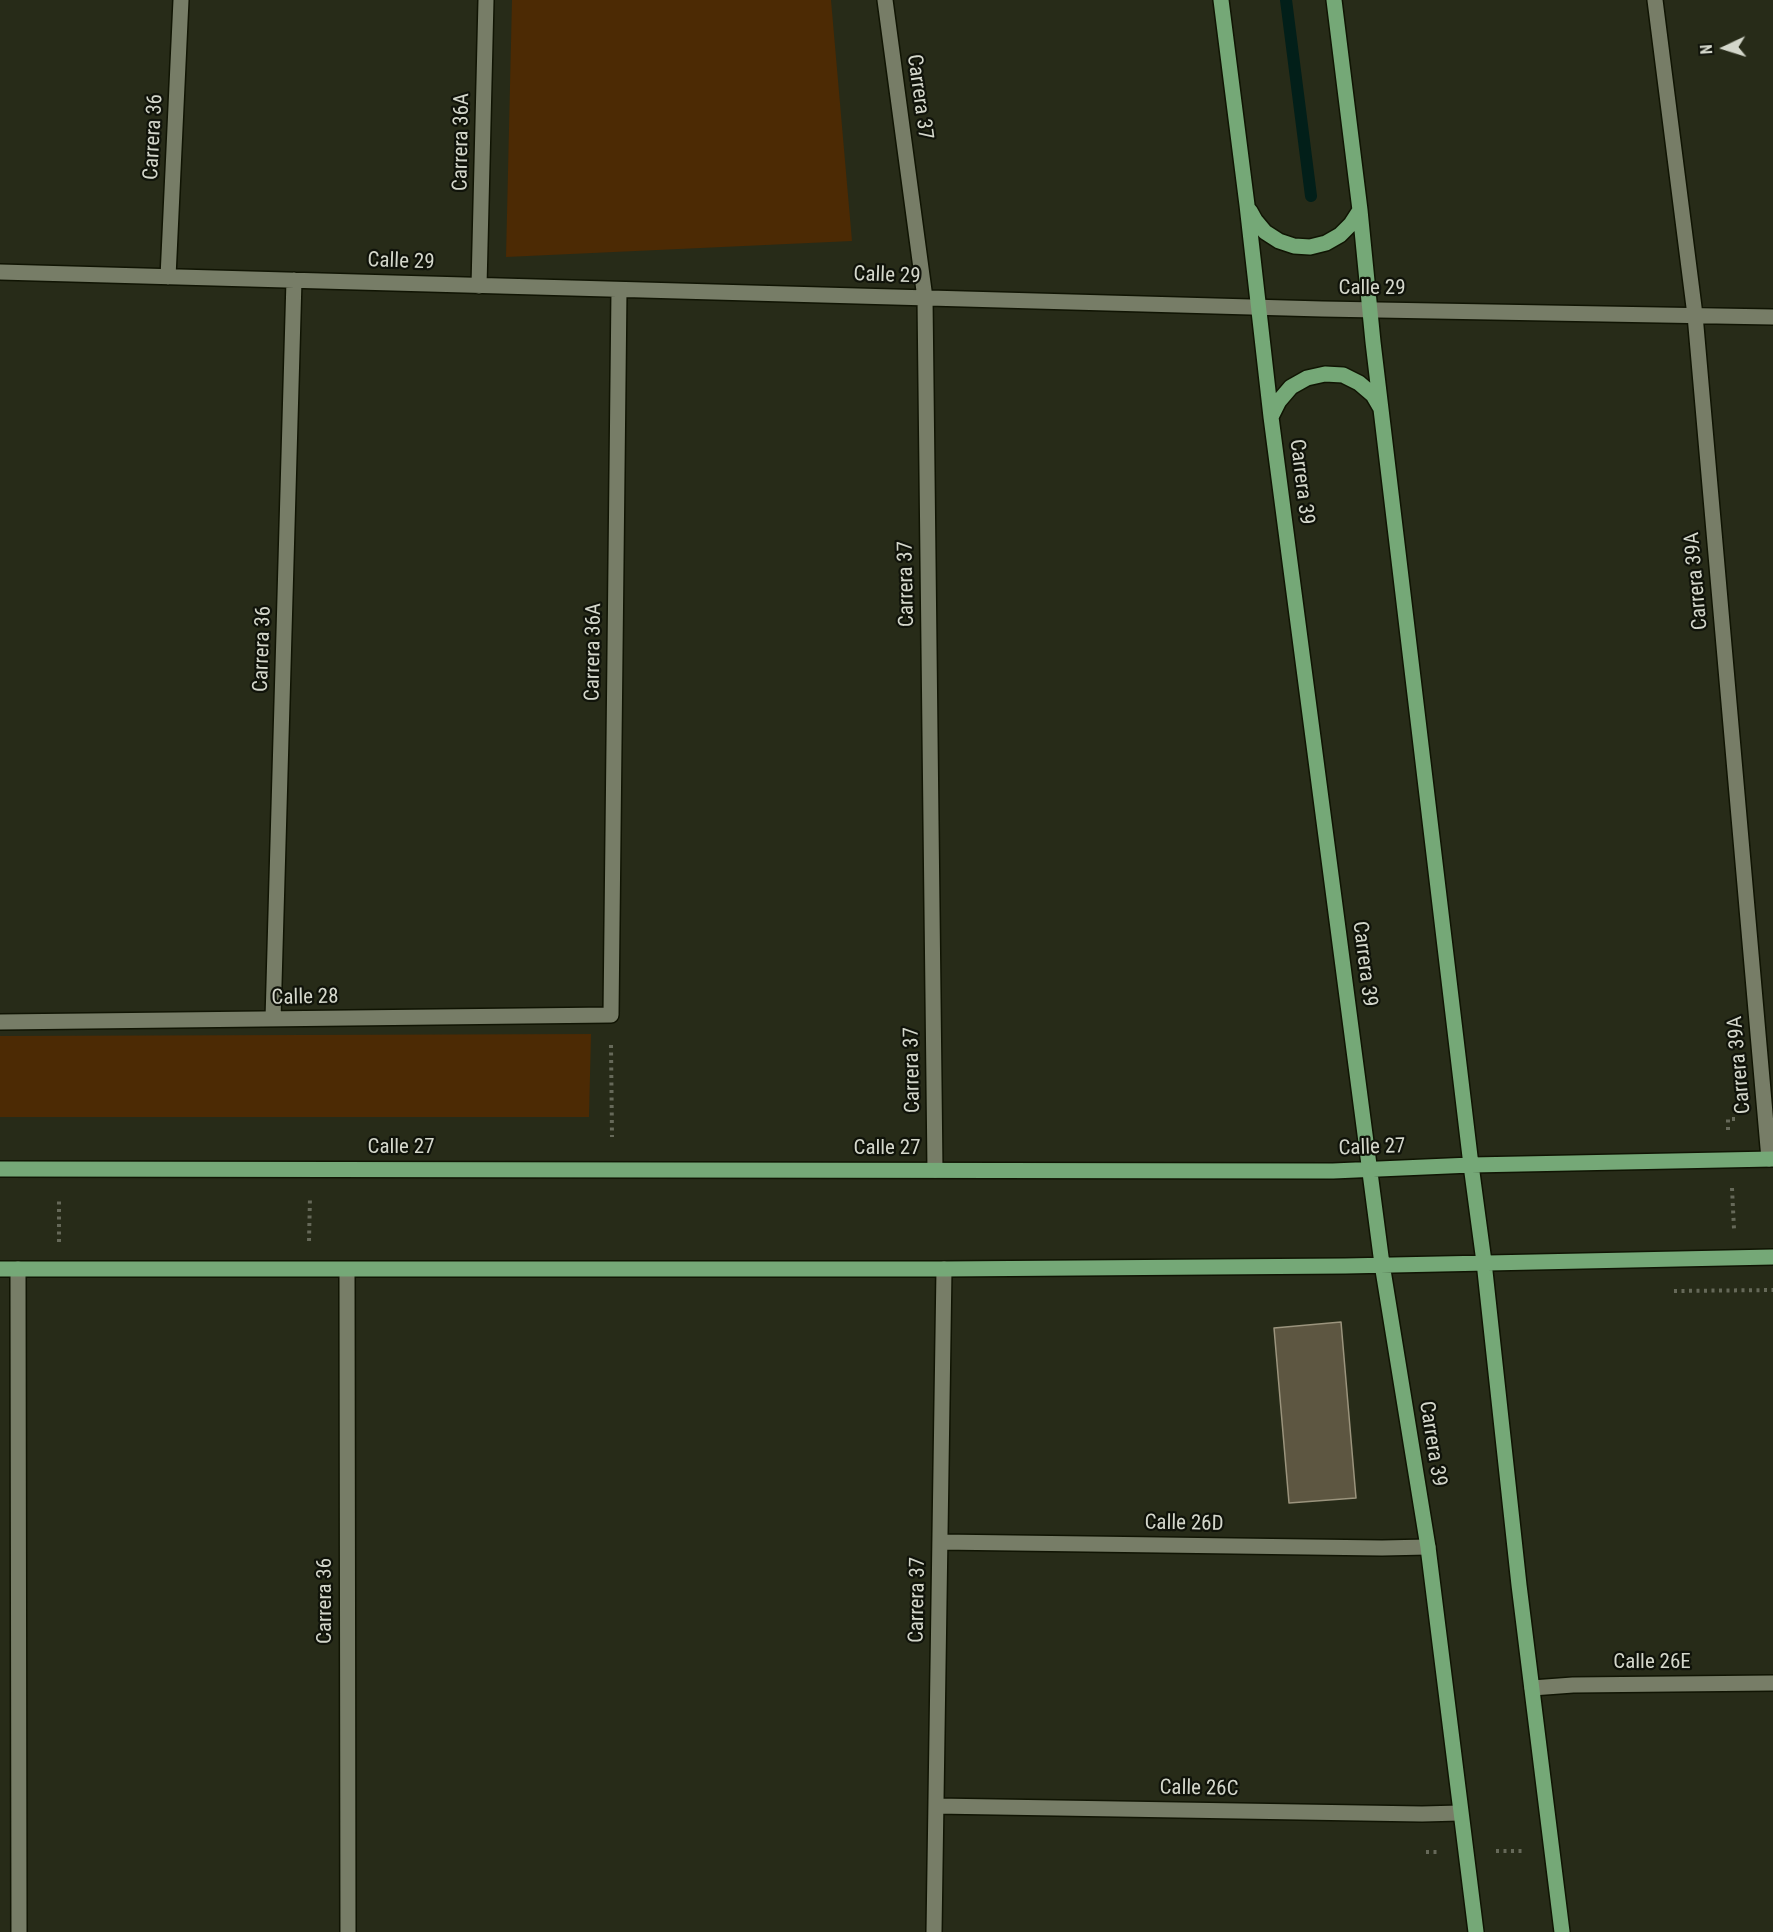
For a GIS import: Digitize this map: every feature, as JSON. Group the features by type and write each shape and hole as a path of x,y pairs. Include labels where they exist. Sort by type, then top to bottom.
{"main road":[{"name":"Carrera 39","path":"1221,0 1271,417 1382,1264 1428,1547 1476,1932"},
{"path":"1334,0 1484,1262 1519,1585 1562,1932"},
{"path":"1247,205 1265,232 1279,241 1294,246 1310,247 1326,243 1340,235 1352,224 1360,210"},
{"path":"1271,417 1279,401 1291,387 1307,378 1325,374 1343,375 1359,383 1373,395 1382,411"},
{"name":"Calle 27","path":"0,1169 1370,1170 1471,1165 1771,1159"},
{"path":"0,1269 944,1269 1773,1257"}],"street":[{"name":"Carrera 36","path":"168,277 181,0"},
{"name":"Carrera 36A","path":"479,286 486,0"},
{"name":"Carrera 37","path":"885,0 925,298 934,1170"},
{"name":"Carrera 39A","path":"1655,0 1695,315 1771,1159"},
{"name":"Calle 29","path":"0,272 1258,308 1773,316"},
{"name":"Carrera 36","path":"273,1019 294,280"},
{"name":"Carrera 36A","path":"611,1015 619,290"},
{"name":"Calle 28","path":"0,1022 611,1015"},
{"path":"18,1269 18,1932"},
{"name":"Carrera 37","path":"934,1932 944,1269"},
{"name":"Carrera 36","path":"347,1270 348,1932"},
{"name":"Calle 26D","path":"940,1542 1428,1547"},
{"name":"Calle 26E","path":"1532,1688 1573,1685 1773,1683"},
{"name":"Calle 26C","path":"936,1806 1422,1814 1460,1812"}],"path":[{"path":"611,1015 612,1137"},
{"path":"1730,1160 1737,1291"},
{"path":"59,1269 60,1169"},
{"path":"308,1270 310,1169"}],"shaded area":[{"path":"512,0 831,0 852,241 506,257"},
{"path":"591,1034 589,1117 0,1117 0,1036"}],"building":[{"path":"1341,1322 1356,1498 1289,1503 1274,1328"}],"waterway":[{"path":"1286,0 1311,196"}]}
